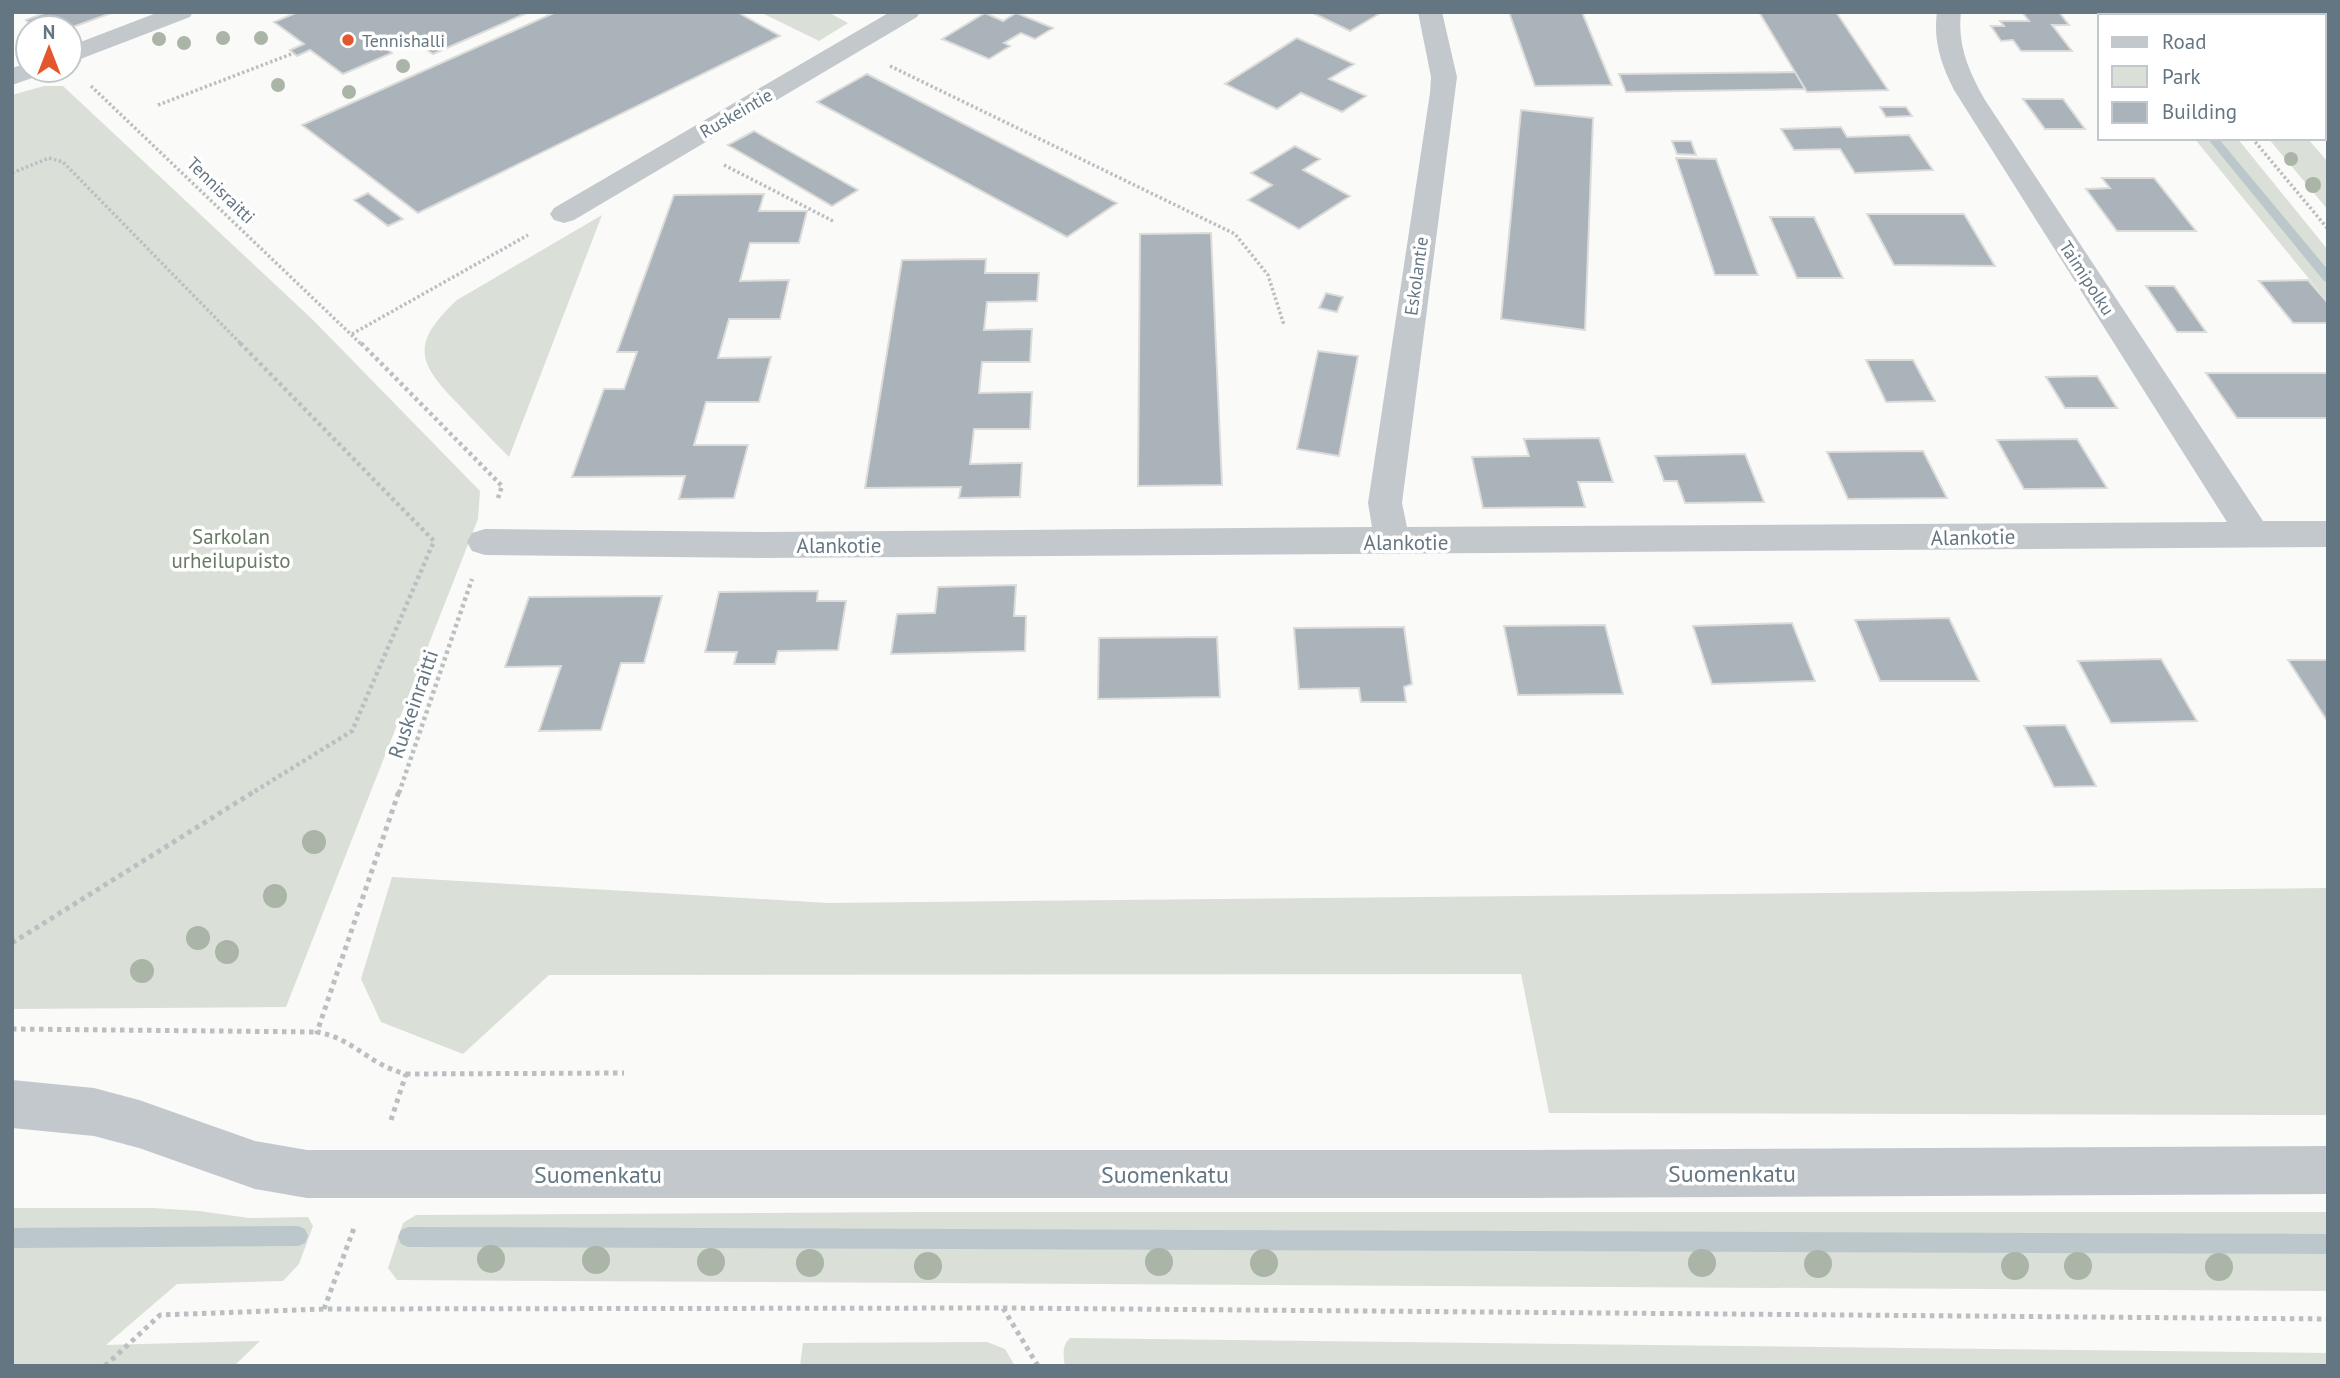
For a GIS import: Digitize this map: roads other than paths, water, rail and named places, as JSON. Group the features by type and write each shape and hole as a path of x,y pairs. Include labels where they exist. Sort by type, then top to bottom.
{"street":[{"path":"84,50 181,12"},
{"name":"Ruskeintie","path":"564,214 908,12"},
{"name":"Eskolantie","path":"1392,542 1385,503 1443,93 1444,77 1430,12"},
{"name":"Taimipolku","path":"1949,12 1946,24 1951,53 1956,72 1972,100 2253,534"},
{"name":"Alankotie","path":"485,542 763,545 2328,534"},
{"name":"Suomenkatu","path":"12,1104 44,1105 105,1115 139,1124 255,1165 307,1174 1537,1174 2328,1170"}],"waterway":[{"path":"2214,140 2328,278"},
{"path":"12,1238 298,1236"},
{"path":"408,1237 2328,1244"}],"place":[{"name":"Tennishalli","path":"348,40"}],"park label":[{"name":"Sarkolan urheilupuisto","path":"231,548"}]}
